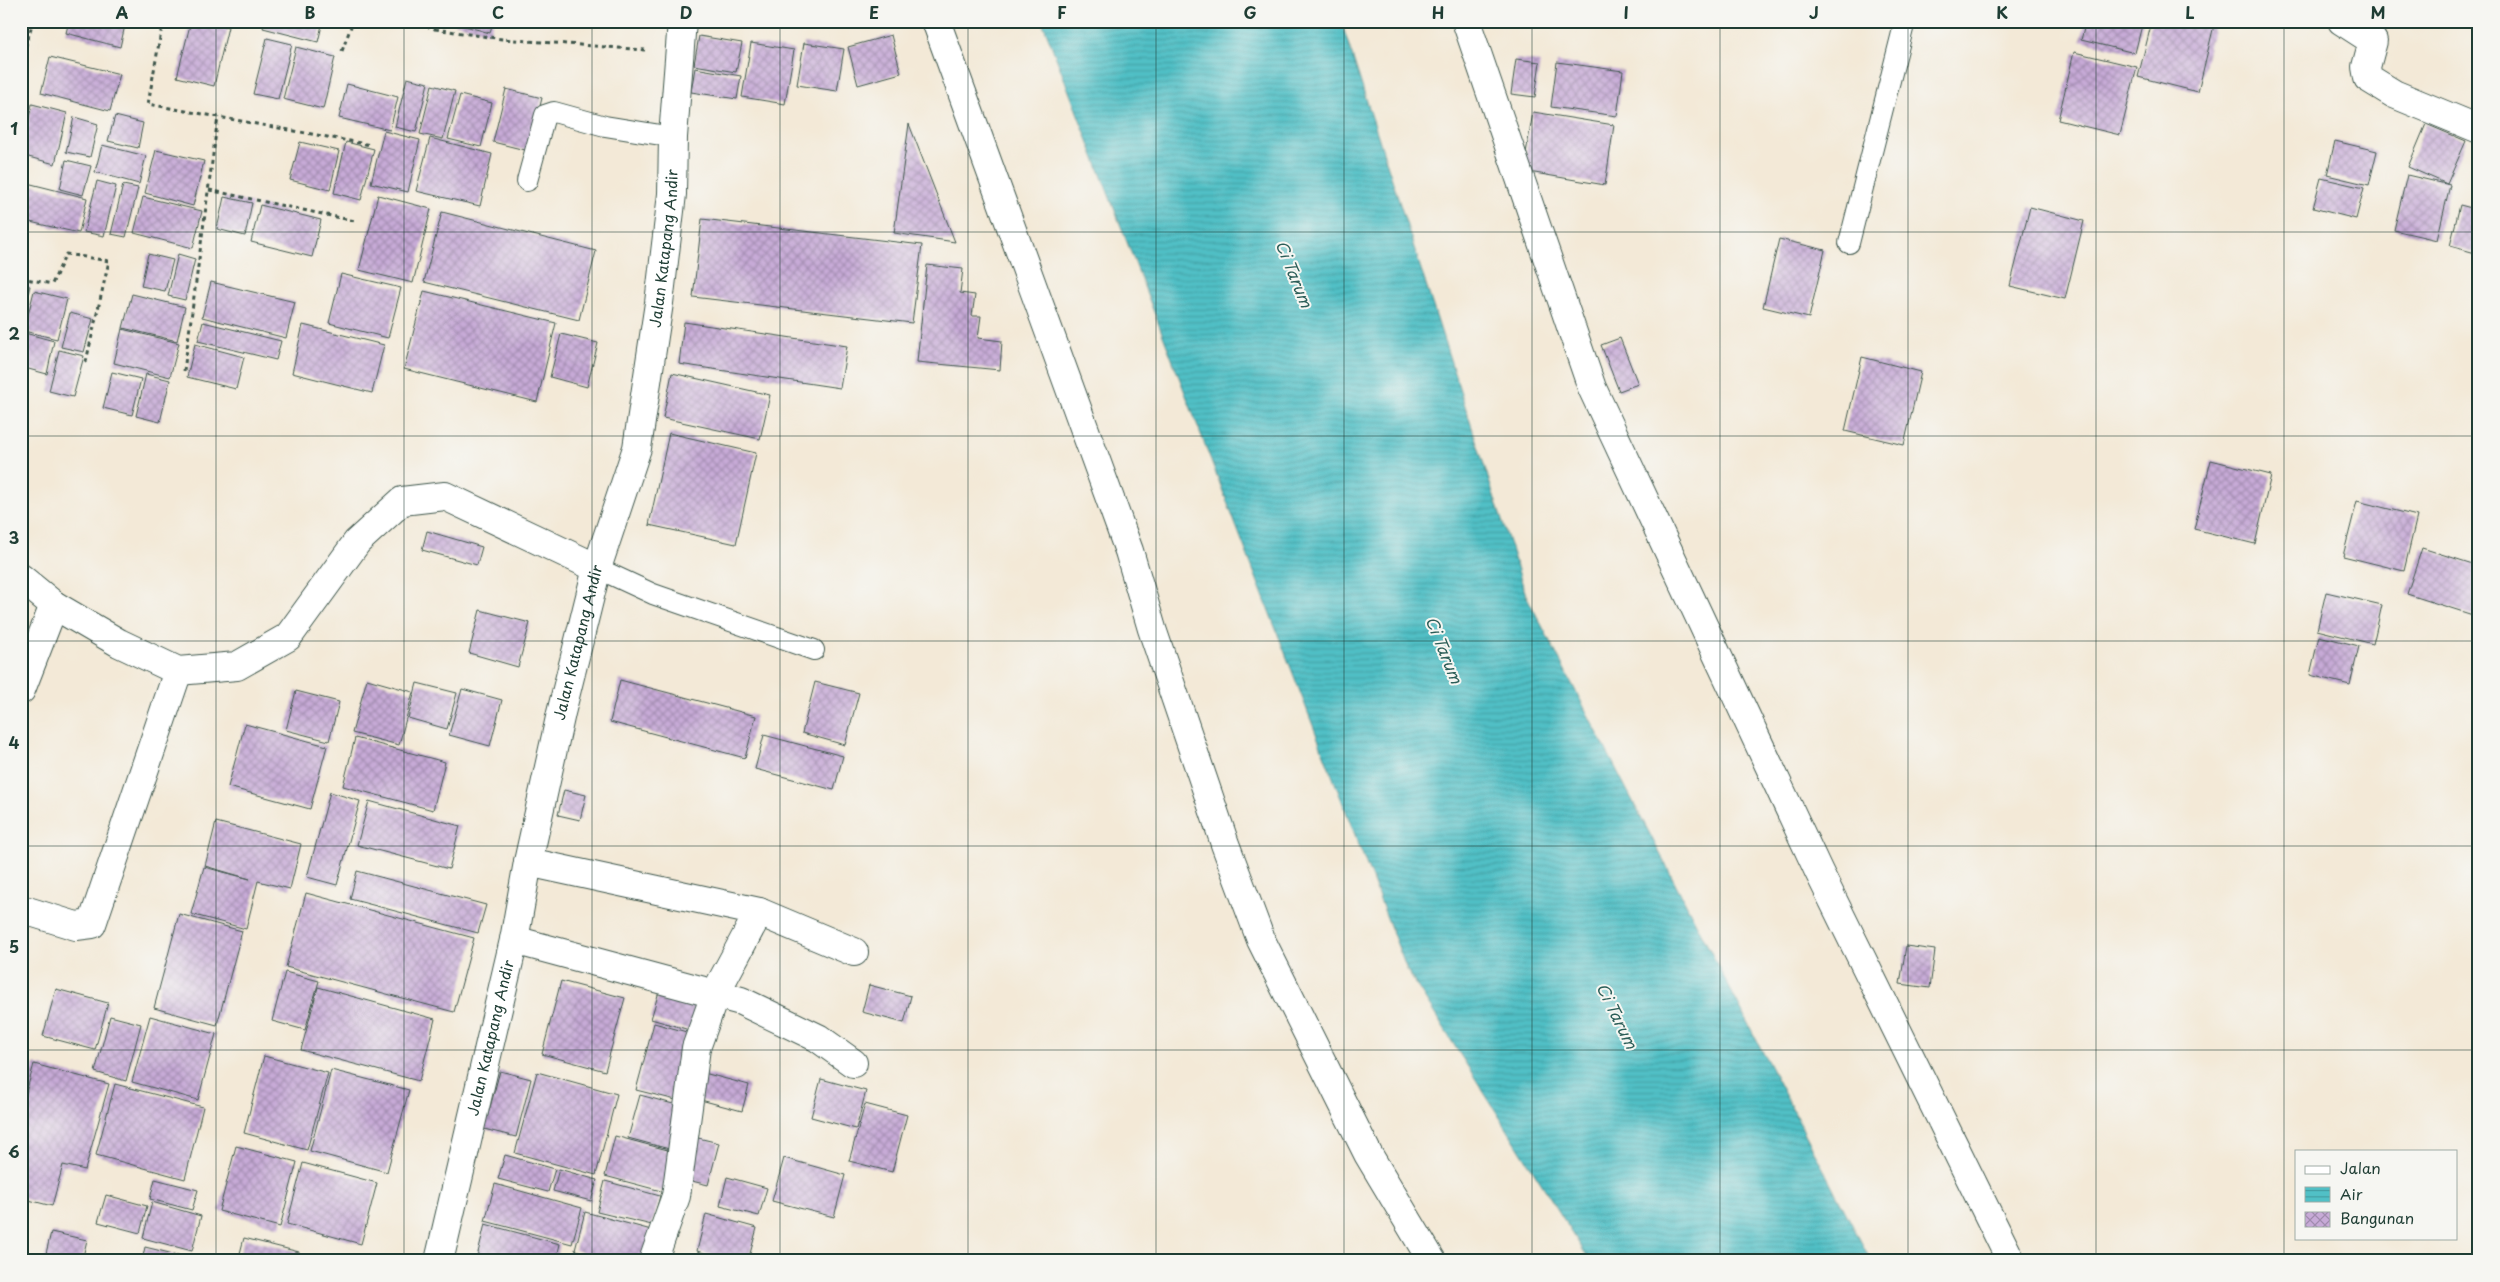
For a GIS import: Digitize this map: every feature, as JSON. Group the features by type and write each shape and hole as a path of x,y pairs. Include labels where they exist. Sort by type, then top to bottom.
{"street":[{"name":"Jalan Katapang Andir","path":"438,1261 514,940 528,862 601,560 637,448 660,302 672,194 673,137 678,53 682,21"},
{"path":"936,21 1128,551 1152,629 1225,844 1261,940 1368,1154 1432,1261"},
{"path":"1466,21 1592,388 1819,872 2011,1261"},
{"path":"2342,21 2373,42 2366,67 2368,78 2394,94 2479,129"},
{"path":"21,578 54,605 119,643 178,671 237,666 288,637 357,542 402,501 445,496 601,560"},
{"path":"21,690 54,605"},
{"path":"21,909 76,926 92,924 178,671"},
{"path":"528,862 759,912 854,952"},
{"path":"653,1261 676,1196 696,1048 716,992 759,912"},
{"path":"514,940 716,992 741,1001 818,1038 853,1063"}],"lane":[{"path":"1849,243 1905,21"},
{"path":"527,181 545,115 554,112 606,126 673,137"},
{"path":"601,560 653,594 814,650"}],"path":[{"path":"21,62 33,21"},
{"path":"164,21 148,104 371,145"},
{"path":"342,51 353,21"},
{"path":"410,21 435,29 502,39 678,53"},
{"path":"435,29 436,21"},
{"path":"184,371 218,117"},
{"path":"209,190 355,221"},
{"path":"21,278 52,284 66,254 110,261 85,366"}],"water":[{"name":"Ci Tarum","path":"1042,21 1341,21 1526,595 1871,1261 1590,1261 1407,970"}],"building":[{"path":"69,21 126,21 120,47 66,33"},
{"path":"191,21 205,21 228,27 214,86 177,77"},
{"path":"265,21 323,21 318,42 263,28"},
{"path":"447,21 493,21 490,33"},
{"path":"2086,21 2143,21 2135,53 2081,40"},
{"path":"2152,21 2215,21 2198,92 2138,77"},
{"path":"891,35 901,73 858,85 848,47"},
{"path":"699,36 742,43 736,72 694,65"},
{"path":"267,38 292,44 278,99 253,94"},
{"path":"751,43 794,50 785,104 742,97"},
{"path":"804,43 844,49 837,91 797,85"},
{"path":"296,47 335,57 323,109 283,99"},
{"path":"2074,52 2137,67 2120,135 2058,120"},
{"path":"50,57 120,74 110,111 41,93"},
{"path":"1516,59 1540,62 1535,97 1511,94"},
{"path":"1557,62 1623,71 1617,116 1551,107"},
{"path":"695,68 741,76 737,99 691,92"},
{"path":"407,78 428,83 416,132 395,127"},
{"path":"347,84 398,97 390,130 339,118"},
{"path":"432,85 455,91 443,139 420,134"},
{"path":"506,89 542,98 529,151 493,142"},
{"path":"460,95 492,103 481,147 448,139"},
{"path":"32,104 67,113 55,164 21,155"},
{"path":"1533,112 1614,125 1605,185 1523,171"},
{"path":"115,116 143,123 138,148 108,141"},
{"path":"74,117 98,124 90,157 66,152"},
{"path":"909,124 955,242 894,233"},
{"path":"2426,124 2466,141 2447,184 2408,167"},
{"path":"384,131 420,140 408,192 371,183"},
{"path":"430,138 492,154 480,206 416,191"},
{"path":"2335,141 2377,151 2369,185 2327,175"},
{"path":"300,142 339,151 330,190 290,180"},
{"path":"346,142 374,149 361,200 334,193"},
{"path":"102,145 146,156 139,184 95,172"},
{"path":"156,150 204,161 193,206 145,193"},
{"path":"66,160 91,166 83,195 60,189"},
{"path":"2407,175 2450,185 2437,240 2394,230"},
{"path":"2321,178 2364,188 2356,219 2313,208"},
{"path":"97,181 116,186 104,236 84,232"},
{"path":"23,182 87,198 79,233 21,220"},
{"path":"123,185 138,188 126,237 111,234"},
{"path":"378,195 431,209 413,283 359,270"},
{"path":"143,197 202,211 193,248 134,233"},
{"path":"224,197 252,203 245,236 217,229"},
{"path":"260,205 321,220 312,257 251,242"},
{"path":"2460,205 2479,210 2479,254 2450,246"},
{"path":"2030,207 2084,221 2065,299 2010,286"},
{"path":"442,212 596,251 579,320 424,282"},
{"path":"702,219 922,245 912,323 693,297"},
{"path":"1779,239 1825,250 1809,318 1763,307"},
{"path":"148,254 173,260 165,291 141,286"},
{"path":"178,254 195,259 185,300 168,296"},
{"path":"927,265 963,269 960,293 975,295 972,316 981,316 978,338 1002,341 1000,370 917,362"},
{"path":"341,274 401,288 388,338 329,323"},
{"path":"211,282 295,302 286,338 202,317"},
{"path":"21,284 30,286 22,318 21,318"},
{"path":"34,291 67,299 57,339 24,331"},
{"path":"424,291 556,323 537,402 404,369"},
{"path":"132,294 185,307 177,341 123,328"},
{"path":"70,313 93,319 84,352 61,347"},
{"path":"203,322 281,341 276,360 198,341"},
{"path":"684,322 847,346 840,388 679,364"},
{"path":"303,325 384,345 372,393 292,373"},
{"path":"122,329 179,343 170,377 114,363"},
{"path":"21,332 54,341 47,374 21,367"},
{"path":"561,334 598,343 587,387 550,377"},
{"path":"1620,338 1638,384 1619,391 1601,345"},
{"path":"195,344 244,357 236,389 187,377"},
{"path":"59,350 84,356 73,397 49,391"},
{"path":"1862,357 1921,372 1904,445 1845,431"},
{"path":"112,372 141,379 132,415 103,408"},
{"path":"672,373 770,395 760,439 663,418"},
{"path":"146,374 170,380 160,422 136,416"},
{"path":"669,433 756,453 736,544 649,525"},
{"path":"2211,460 2271,475 2255,544 2194,529"},
{"path":"2357,501 2417,516 2404,571 2343,556"},
{"path":"427,531 482,547 477,565 422,550"},
{"path":"2422,548 2479,566 2479,617 2407,594"},
{"path":"2326,592 2382,605 2373,644 2317,630"},
{"path":"480,610 530,623 518,667 469,653"},
{"path":"2319,636 2359,646 2350,685 2310,675"},
{"path":"367,679 413,692 399,745 352,733"},
{"path":"620,680 756,716 745,758 610,722"},
{"path":"815,682 859,693 845,745 802,733"},
{"path":"417,683 457,693 447,729 408,718"},
{"path":"462,689 502,700 490,746 449,735"},
{"path":"296,691 339,702 329,741 286,730"},
{"path":"245,724 327,746 310,809 228,787"},
{"path":"764,735 843,756 834,790 755,769"},
{"path":"355,738 445,762 433,810 343,786"},
{"path":"564,790 586,795 580,820 558,815"},
{"path":"330,792 360,801 337,885 307,877"},
{"path":"369,801 460,826 449,869 357,845"},
{"path":"216,822 301,844 290,889 258,881 246,929 191,914 204,867 250,879 205,866"},
{"path":"357,871 486,905 478,933 350,899"},
{"path":"306,893 474,938 454,1012 286,967"},
{"path":"179,914 242,931 217,1025 154,1008"},
{"path":"1906,946 1935,950 1930,988 1900,984"},
{"path":"285,972 319,981 305,1030 272,1021"},
{"path":"561,981 625,998 605,1071 542,1054"},
{"path":"869,985 911,996 904,1023 862,1012"},
{"path":"318,987 435,1019 419,1081 301,1050"},
{"path":"660,988 701,999 693,1031 651,1019"},
{"path":"56,989 108,1003 95,1050 43,1036"},
{"path":"110,1016 141,1024 126,1081 95,1072"},
{"path":"150,1016 216,1034 198,1100 132,1082"},
{"path":"654,1023 694,1034 676,1100 636,1090"},
{"path":"264,1056 328,1073 307,1150 244,1133"},
{"path":"34,1064 109,1084 85,1170 63,1165 52,1206 21,1198 21,1111"},
{"path":"331,1070 409,1090 387,1172 310,1151"},
{"path":"500,1071 531,1079 516,1137 484,1129"},
{"path":"537,1072 617,1094 596,1175 515,1153"},
{"path":"704,1073 749,1085 742,1111 697,1099"},
{"path":"821,1079 866,1091 856,1129 811,1117"},
{"path":"115,1084 203,1107 185,1179 96,1155"},
{"path":"640,1095 684,1107 673,1150 628,1138"},
{"path":"865,1104 907,1115 892,1172 849,1161"},
{"path":"615,1136 675,1152 665,1192 605,1176"},
{"path":"694,1137 719,1143 708,1185 684,1179"},
{"path":"236,1146 297,1162 280,1227 219,1211"},
{"path":"505,1155 555,1169 548,1192 498,1179"},
{"path":"784,1158 845,1175 834,1217 772,1201"},
{"path":"303,1163 377,1183 361,1244 287,1224"},
{"path":"559,1169 597,1180 591,1201 553,1191"},
{"path":"727,1177 767,1188 759,1216 720,1206"},
{"path":"155,1179 198,1190 192,1210 150,1199"},
{"path":"605,1181 660,1196 652,1225 597,1212"},
{"path":"495,1184 582,1208 572,1244 485,1221"},
{"path":"106,1195 147,1206 140,1233 98,1222"},
{"path":"152,1202 201,1216 192,1251 143,1238"},
{"path":"585,1212 655,1231 647,1261 614,1261 575,1250"},
{"path":"706,1214 757,1228 748,1261 731,1261 697,1251"},
{"path":"485,1224 560,1244 556,1261 476,1261"},
{"path":"51,1232 87,1240 82,1261 57,1261 45,1258"},
{"path":"244,1238 299,1252 297,1261 238,1261"},
{"path":"145,1247 198,1260 198,1261 142,1261"}]}
